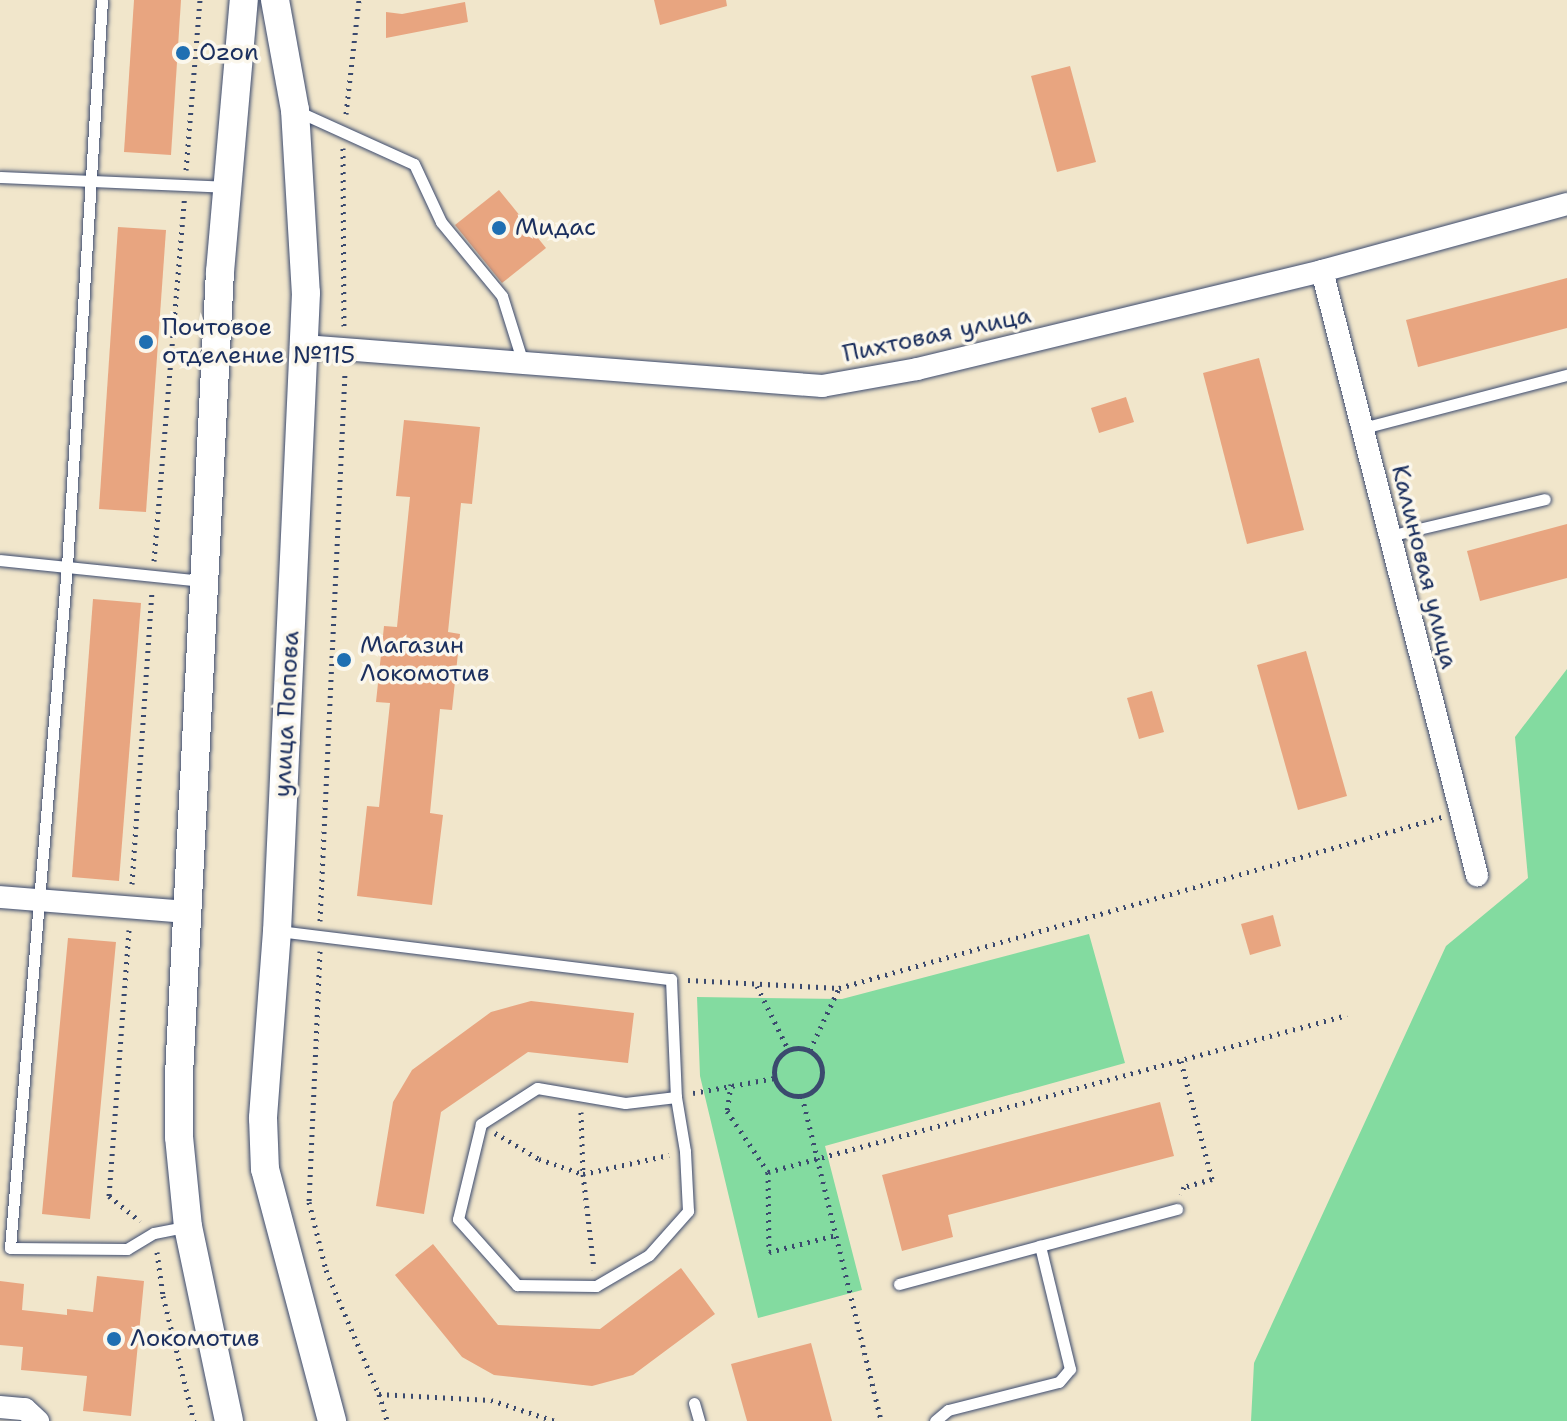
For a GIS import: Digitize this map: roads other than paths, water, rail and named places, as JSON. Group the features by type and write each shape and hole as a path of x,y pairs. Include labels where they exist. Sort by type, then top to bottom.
{"street":[{"path":"229,1421 188,1227 179,1137 185,912 202,581 225,187 244,0"},
{"name":"улица Попова","path":"275,0 295,110 306,293 277,931 263,1118 265,1169 332,1421"},
{"name":"Пихтовая улица","path":"304,346 522,360 822,386 917,369 1322,271 1567,204"},
{"name":"Калиновая улица","path":"1322,271 1477,875"},
{"path":"0,897 185,912"},
{"path":"0,1407 25,1409 38,1421"}],"lane":[{"path":"102,0 67,566 5,1249 127,1249 154,1233 188,1227"},
{"path":"295,110 414,164 441,222 502,296 522,360"},
{"path":"0,177 225,187"},
{"path":"1363,428 1567,375"},
{"path":"1389,536 1545,499"},
{"path":"0,560 202,581"},
{"path":"277,931 671,979 676,1097 685,1151 688,1211 649,1255 596,1286 517,1285 458,1219 481,1124 537,1088 625,1103 676,1097"},
{"path":"899,1284 1177,1209"},
{"path":"935,1421 948,1410 1059,1382 1070,1369 1040,1246"},
{"path":"694,1403 699,1421"}],"place":[{"name":"Ozon","path":"183,53"},
{"name":"Мидас","path":"499,228"},
{"name":"Почтовое отделение №115","path":"146,342"},
{"name":"Магазин Локомотив","path":"344,660"},
{"name":"Локомотив","path":"114,1339"}]}
